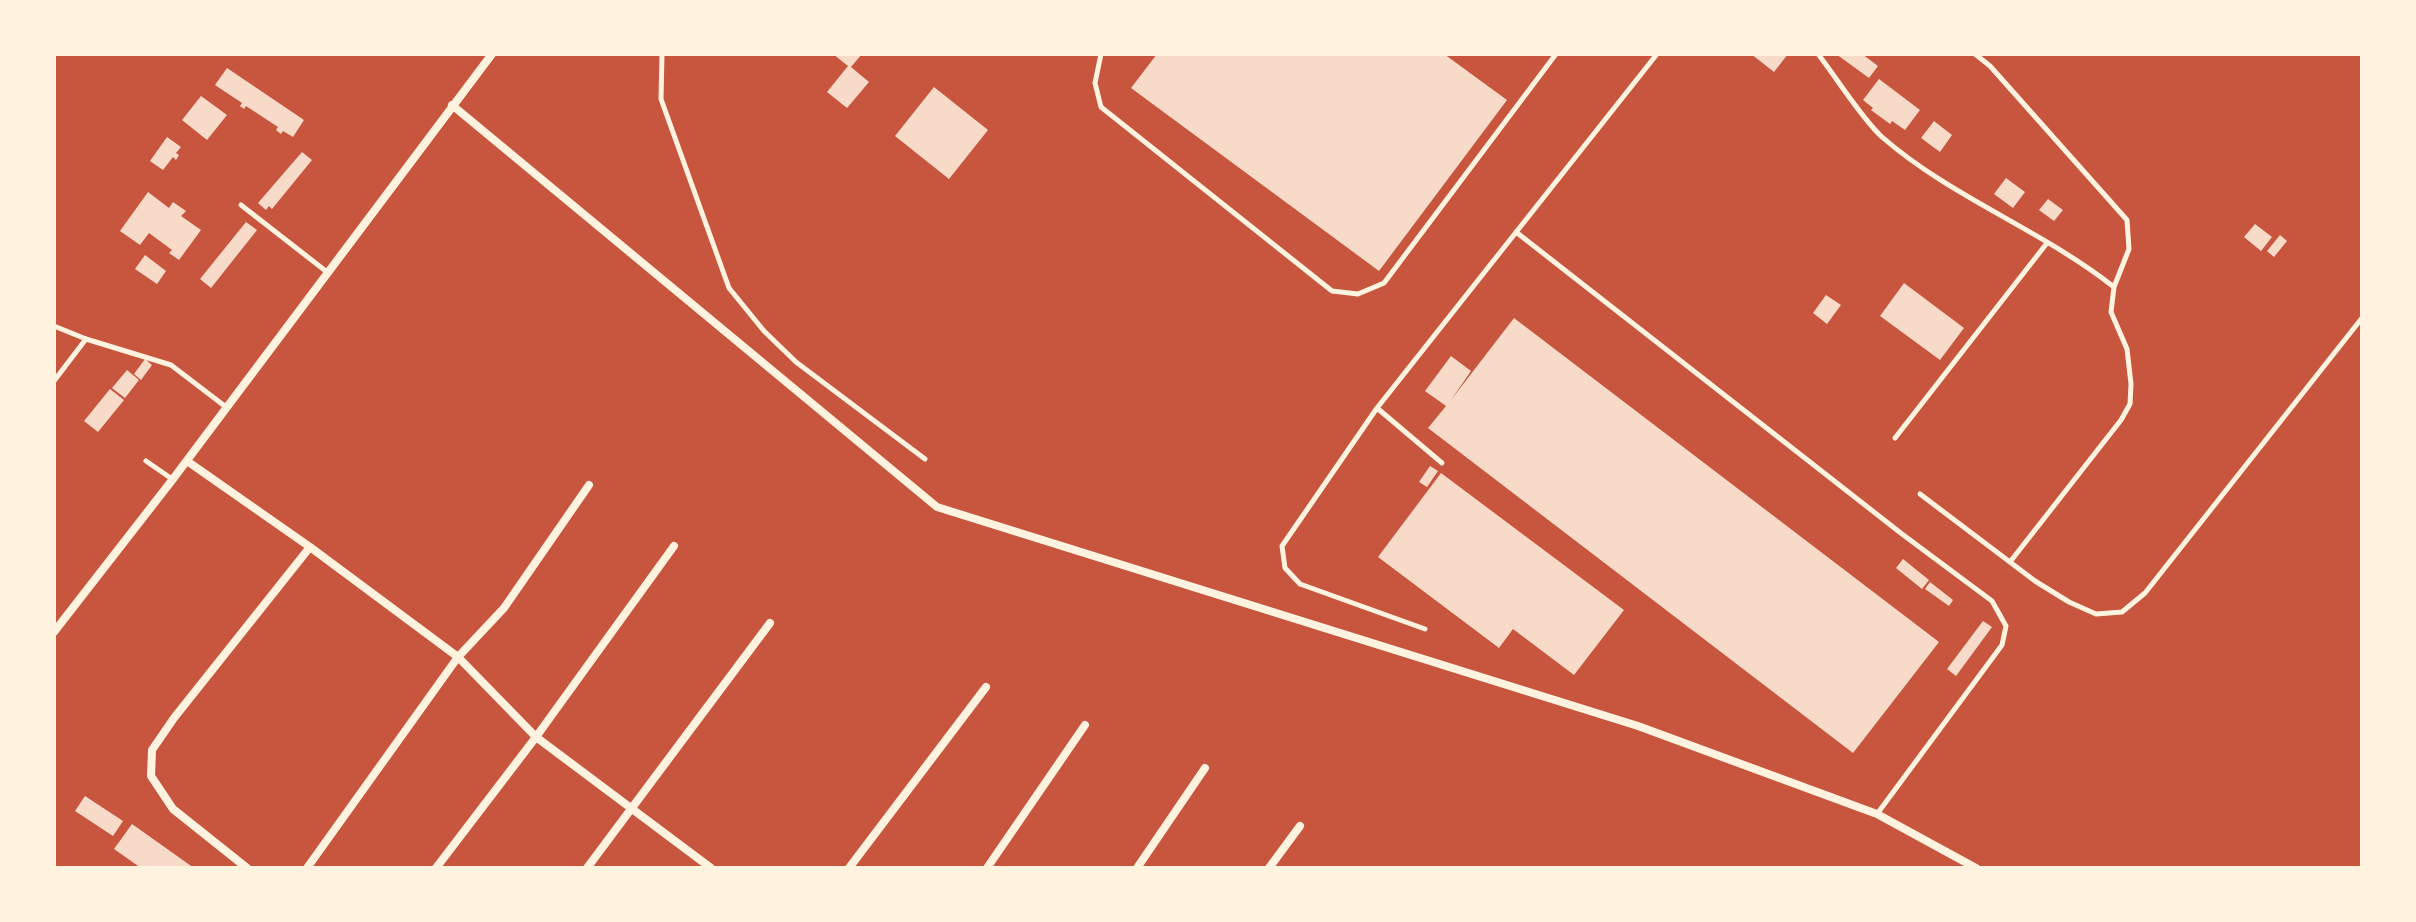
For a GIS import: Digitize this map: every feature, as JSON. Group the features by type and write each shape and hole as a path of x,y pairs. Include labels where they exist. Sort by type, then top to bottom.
{"street":[{"path":"54,632 187,461 492,54"},
{"path":"452,105 937,507 1638,726 1877,814 1976,868"},
{"path":"187,461 458,657 536,737 711,868"},
{"path":"307,868 458,657 504,608 589,485"},
{"path":"436,868 536,737 674,546"},
{"path":"247,868 173,809 151,776 152,750 310,547"},
{"path":"587,868 770,623"},
{"path":"849,868 986,687"},
{"path":"987,868 1085,725"},
{"path":"1137,868 1205,768"},
{"path":"1269,868 1300,826"}],"lane":[{"path":"662,54 661,99 729,288 764,331 796,362 925,459"},
{"path":"1101,54 1095,83 1101,107 1332,291 1358,294 1384,283 1556,54"},
{"path":"1425,629 1300,584 1285,568 1282,546 1377,408 1657,54"},
{"path":"1818,54 1879,135 1924,170 2082,262 2114,287"},
{"path":"1975,54 2000,77 2127,220 2129,249 2114,287 2111,312 2127,349 2130,404 2121,420 2010,562"},
{"path":"241,205 327,272"},
{"path":"1516,232 1992,601 2006,626 2002,645 1877,814"},
{"path":"1895,438 2047,243"},
{"path":"1920,494 2069,602 2096,614 2122,612 2145,593 2362,318"},
{"path":"54,326 171,365 227,408"},
{"path":"54,381 86,339"},
{"path":"1377,408 1442,463"},
{"path":"146,461 173,479"}],"building":[{"path":"833,54 862,54 851,67 869,82 847,108 827,92 848,66"},
{"path":"1157,54 1444,54 1507,100 1379,271 1131,88"},
{"path":"1751,54 1788,54 1774,72"},
{"path":"1836,54 1862,54 1878,66 1869,78"},
{"path":"227,68 304,120 293,137 283,131 281,134 276,130 278,127 246,106 244,109 240,106 242,103 215,85"},
{"path":"1879,79 1920,110 1905,130 1892,121 1890,124 1863,100"},
{"path":"934,87 988,130 949,179 895,136"},
{"path":"201,96 227,115 207,140 182,120"},
{"path":"1934,121 1952,135 1940,152 1921,138"},
{"path":"167,137 181,147 176,153 179,155 176,160 173,157 163,170 150,161"},
{"path":"302,152 312,160 272,209 269,206 266,210 258,203"},
{"path":"2006,178 2025,192 2013,208 1994,194"},
{"path":"148,192 169,208 173,202 186,211 181,216 201,230 179,260 169,253 172,250 149,233 140,245 120,231"},
{"path":"2048,199 2063,210 2054,221 2039,210"},
{"path":"246,222 257,230 211,288 200,279"},
{"path":"2255,224 2272,237 2261,251 2244,237"},
{"path":"2280,235 2287,241 2274,257 2267,251"},
{"path":"145,255 166,271 157,284 135,269"},
{"path":"1904,283 1964,328 1940,360 1880,316"},
{"path":"1826,295 1841,305 1827,324 1813,313"},
{"path":"1514,318 1939,642 1853,753 1428,428 1446,406 1425,391 1451,356 1471,371 1451,400"},
{"path":"145,359 152,365 141,380 134,374"},
{"path":"127,370 139,380 125,398 112,388"},
{"path":"110,389 124,400 98,432 84,421"},
{"path":"1430,466 1438,471 1427,487 1419,482"},
{"path":"1441,473 1624,610 1574,675 1513,629 1499,648 1378,557"},
{"path":"1903,559 1929,580 1922,589 1896,568"},
{"path":"1930,582 1953,600 1949,606 1925,589"},
{"path":"1983,621 1992,627 1956,676 1947,669"},
{"path":"85,796 123,821 113,836 75,811"},
{"path":"132,824 194,868 141,868 114,849"}]}
